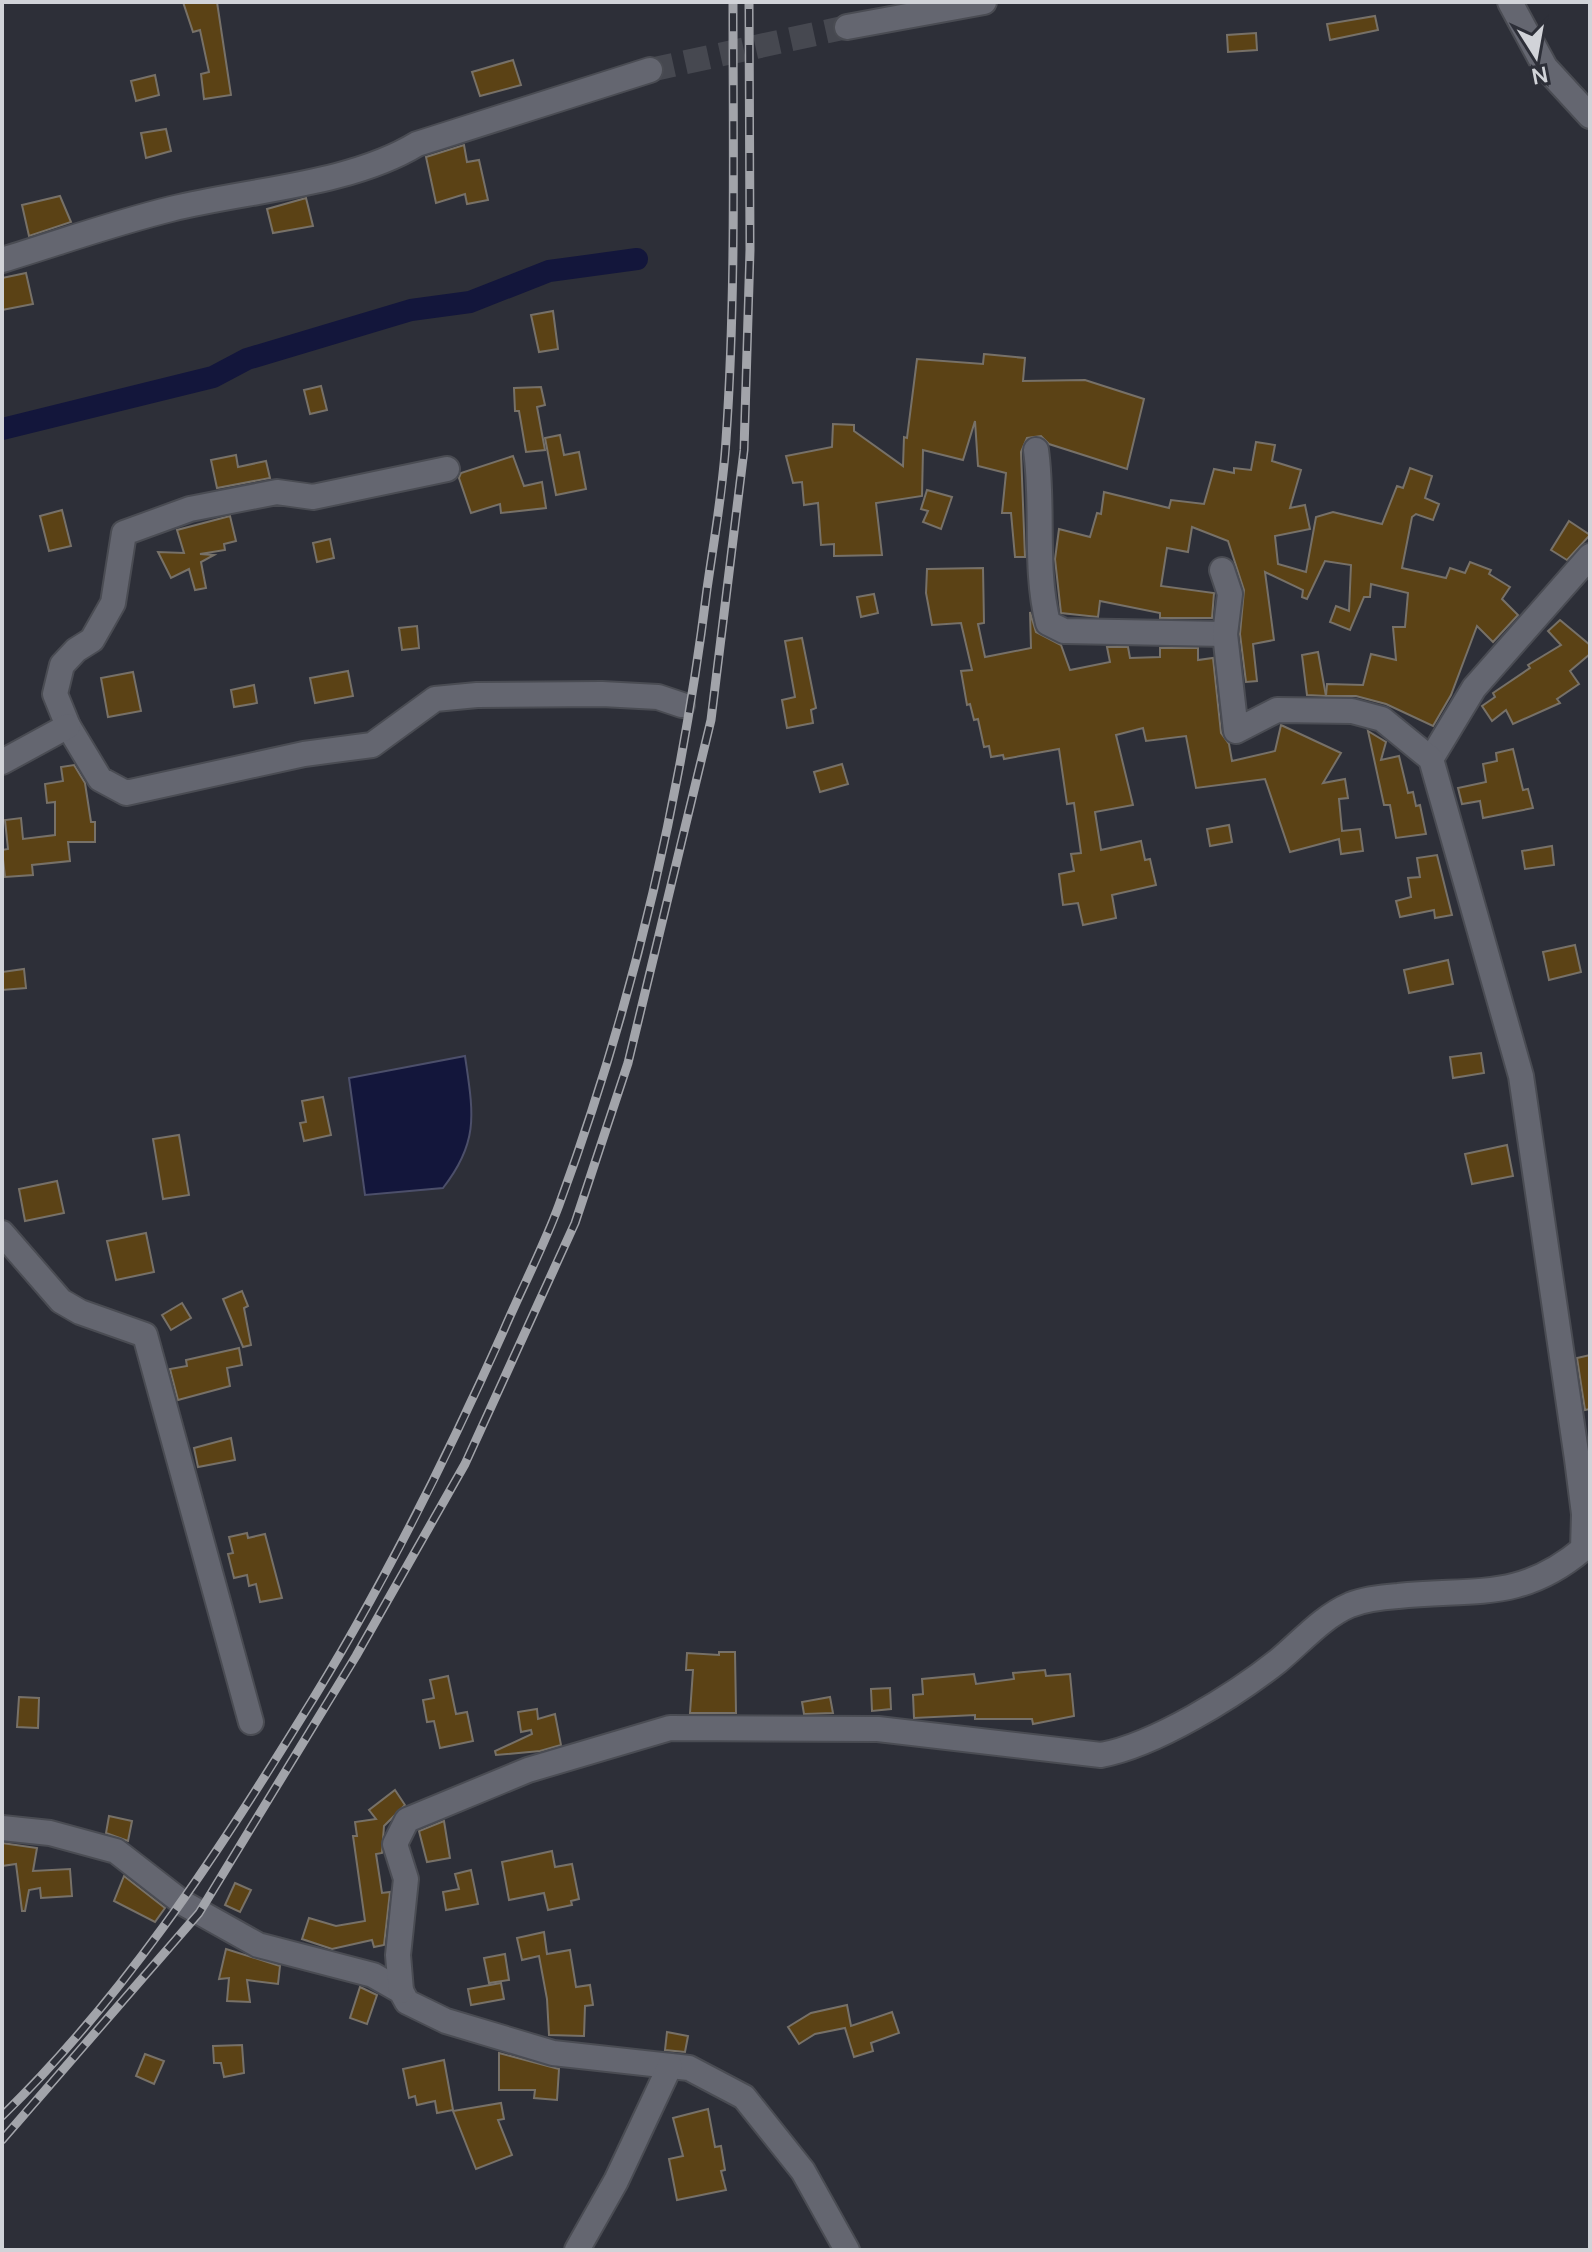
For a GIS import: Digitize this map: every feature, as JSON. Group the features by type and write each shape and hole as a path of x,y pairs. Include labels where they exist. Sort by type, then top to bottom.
{"street":[{"path":"847,27 984,2"},
{"path":"1510,2 1545,67 1590,116"},
{"path":"2,260 171,209 253,194 392,158 417,144 650,70"},
{"path":"1036,450 1041,484 1042,602 1048,623 1064,631 1225,634"},
{"path":"447,469 313,497 277,492 190,509 124,533 113,603 92,640 76,650 62,665 55,694 68,726 100,779 126,793 304,754 372,745 435,699 477,695 602,694 658,697 682,705"},
{"path":"1431,759 1474,688 1590,556"},
{"path":"847,2250 803,2171 744,2097 689,2068 553,2053 446,2021 407,2002 401,1991 398,1955 406,1879 395,1844 398,1832 407,1820 528,1770 670,1728 878,1729 1101,1755 1131,1750 1251,1681 1332,1615 1353,1604 1413,1594 1482,1593 1521,1585 1557,1571 1586,1550 1577,1459 1521,1076 1431,759 1382,719 1352,711 1277,710 1236,731 1225,634 1230,594 1222,570"},
{"path":"2,762 68,726"},
{"path":"2,1233 61,1301 80,1312 145,1335 251,1722"},
{"path":"2,1828 50,1833 116,1851 173,1896 258,1945 373,1975 401,1991"},
{"path":"577,2250 616,2181 670,2066"}],"shaded area":[{"path":"465,1056 471,1125 463,1155 443,1188 365,1195 349,1078"}],"building":[{"path":"183,2 217,2 231,95 204,99 201,74 209,72 200,30 193,32"},
{"path":"1375,16 1378,30 1330,40 1327,24"},
{"path":"1256,33 1257,50 1228,52 1227,35"},
{"path":"513,60 521,85 480,96 472,72"},
{"path":"155,75 159,95 136,101 131,81"},
{"path":"166,129 171,151 146,158 141,133"},
{"path":"464,145 467,162 479,160 488,200 467,204 465,194 436,203 426,157"},
{"path":"60,196 71,222 29,236 22,205"},
{"path":"306,198 313,226 273,233 267,209"},
{"path":"26,273 33,304 2,310 2,278"},
{"path":"553,311 558,349 539,352 531,315"},
{"path":"984,354 1025,358 1023,381 1085,380 1144,399 1127,469 1049,444 1041,436 1027,438 1021,452 1025,557 1015,557 1011,513 1002,513 1006,473 978,466 975,421 963,460 923,450 922,496 876,503 882,555 834,556 834,544 821,545 818,503 804,505 802,482 793,483 786,456 832,447 833,424 854,425 854,431 903,466 904,437 907,438 917,359 983,364"},
{"path":"321,386 327,410 310,414 304,390"},
{"path":"541,387 545,405 537,407 545,450 526,452 519,411 515,411 514,388"},
{"path":"560,435 564,455 579,452 586,489 556,495 545,438"},
{"path":"1256,442 1275,445 1272,461 1301,470 1290,508 1305,505 1310,529 1275,536 1278,564 1306,572 1316,517 1333,512 1382,524 1397,486 1403,488 1410,468 1432,476 1425,498 1439,504 1433,520 1416,514 1412,517 1402,568 1446,578 1450,568 1465,573 1470,562 1491,570 1489,574 1510,587 1502,599 1518,615 1493,642 1477,626 1451,695 1433,726 1386,704 1356,696 1326,696 1327,684 1363,685 1371,654 1396,660 1393,627 1405,627 1408,593 1371,584 1370,597 1364,597 1350,630 1330,622 1336,606 1349,611 1351,565 1325,561 1307,599 1302,597 1303,590 1265,572 1274,640 1253,644 1257,681 1246,682 1240,634 1244,590 1228,541 1192,527 1188,552 1167,548 1161,586 1214,593 1212,618 1160,618 1160,613 1100,601 1098,617 1061,613 1055,559 1059,529 1090,537 1097,513 1101,514 1104,492 1169,508 1171,500 1204,504 1214,469 1234,473 1234,468 1251,470"},
{"path":"236,455 238,467 266,461 270,478 217,488 211,460"},
{"path":"513,456 524,486 542,482 546,508 501,513 500,504 471,513 459,478 461,473"},
{"path":"927,490 952,497 941,529 923,522 928,511 921,509"},
{"path":"62,510 71,546 49,551 40,516"},
{"path":"230,516 236,541 224,544 225,550 200,554 214,555 201,562 206,588 195,590 189,569 171,578 158,552 184,553 177,530"},
{"path":"1569,521 1590,535 1567,560 1551,550"},
{"path":"330,539 334,558 317,562 313,543"},
{"path":"983,568 984,623 978,624 985,657 1031,648 1030,612 1036,632 1061,645 1070,670 1110,662 1107,647 1128,647 1130,658 1160,657 1160,648 1198,648 1198,660 1213,658 1221,733 1229,744 1232,761 1275,751 1281,725 1341,753 1323,783 1345,779 1348,798 1339,799 1342,831 1360,829 1363,851 1341,854 1339,839 1290,852 1265,779 1196,788 1186,736 1146,741 1143,728 1116,735 1133,805 1095,812 1101,850 1141,841 1145,860 1150,859 1156,885 1112,895 1116,918 1083,925 1078,903 1063,905 1059,874 1074,871 1071,854 1081,853 1074,803 1067,804 1059,749 1004,759 1003,755 991,757 989,746 984,747 978,719 974,720 970,704 967,705 961,671 972,670 961,623 932,625 926,593 927,569"},
{"path":"874,594 878,613 861,617 857,597"},
{"path":"1560,620 1590,645 1590,654 1570,671 1579,684 1557,699 1560,703 1513,724 1506,710 1492,721 1482,706 1495,697 1493,693 1530,668 1528,665 1561,645 1548,631"},
{"path":"417,626 419,648 402,650 399,628"},
{"path":"802,638 816,708 811,710 813,723 787,728 782,700 795,697 785,641"},
{"path":"1318,652 1326,696 1307,695 1302,655"},
{"path":"348,671 353,696 315,703 310,678"},
{"path":"133,672 141,711 108,717 101,678"},
{"path":"254,685 257,703 234,707 231,690"},
{"path":"1368,731 1386,742 1381,760 1399,756 1408,793 1413,792 1416,806 1420,805 1426,834 1396,838 1390,805 1384,805"},
{"path":"1513,749 1523,790 1528,789 1533,808 1483,818 1480,801 1462,804 1458,788 1486,782 1483,764 1497,761 1496,753"},
{"path":"842,764 848,784 820,792 814,772"},
{"path":"74,765 85,783 91,822 95,822 95,842 68,842 70,861 32,865 33,875 5,877 2,850 8,849 5,820 21,818 23,839 55,835 55,802 47,803 45,784 63,781 61,767"},
{"path":"1229,825 1232,842 1210,846 1207,829"},
{"path":"1552,846 1554,865 1525,869 1522,851"},
{"path":"1437,855 1452,915 1435,918 1434,910 1400,917 1396,901 1411,897 1408,878 1420,877 1417,858"},
{"path":"1575,945 1581,972 1549,980 1543,952"},
{"path":"1448,960 1453,984 1409,993 1404,970"},
{"path":"24,969 26,988 2,990 2,972"},
{"path":"1481,1053 1484,1073 1453,1078 1450,1057"},
{"path":"323,1097 331,1135 304,1141 300,1123 306,1122 302,1101"},
{"path":"179,1135 189,1195 163,1199 153,1139"},
{"path":"1507,1145 1513,1176 1472,1184 1465,1154"},
{"path":"57,1181 64,1213 25,1221 19,1189"},
{"path":"146,1233 154,1272 116,1280 107,1241"},
{"path":"242,1291 248,1306 244,1308 251,1345 243,1347 223,1299"},
{"path":"182,1303 191,1318 171,1330 162,1315"},
{"path":"239,1348 242,1365 227,1368 230,1386 178,1400 170,1369 187,1366 186,1360"},
{"path":"1590,1355 1590,1409 1585,1410 1577,1358"},
{"path":"231,1438 235,1460 198,1467 194,1448"},
{"path":"247,1533 248,1538 265,1534 282,1598 260,1602 256,1584 249,1586 247,1575 234,1578 228,1554 233,1553 229,1537"},
{"path":"719,1652 735,1652 736,1713 690,1713 693,1670 686,1670 687,1653 719,1655"},
{"path":"1045,1670 1046,1676 1070,1674 1074,1716 1033,1724 1032,1719 975,1719 975,1715 914,1718 913,1695 923,1694 922,1679 974,1674 976,1684 1014,1679 1013,1673"},
{"path":"448,1676 456,1714 467,1712 473,1741 440,1748 434,1721 427,1722 423,1700 434,1698 430,1680"},
{"path":"890,1688 891,1709 872,1711 871,1689"},
{"path":"19,1697 39,1698 38,1728 17,1727"},
{"path":"830,1697 833,1713 804,1714 802,1702"},
{"path":"537,1709 538,1719 555,1714 561,1745 540,1751 496,1755 495,1751 532,1734 531,1730 521,1732 518,1712"},
{"path":"395,1790 405,1805 384,1826 382,1853 376,1854 382,1893 390,1892 384,1945 374,1947 372,1940 332,1949 302,1939 309,1918 336,1926 365,1921 353,1836 357,1836 355,1822 376,1819 369,1810"},
{"path":"109,1816 132,1821 128,1841 106,1833"},
{"path":"444,1821 450,1858 427,1862 419,1831"},
{"path":"2,1843 37,1848 33,1871 70,1869 72,1896 41,1898 40,1888 29,1890 25,1911 22,1911 16,1864 2,1866"},
{"path":"552,1851 555,1867 572,1864 579,1899 571,1901 572,1905 548,1910 544,1893 509,1900 502,1862"},
{"path":"471,1870 478,1904 446,1910 443,1892 459,1889 455,1874"},
{"path":"124,1876 165,1908 155,1922 114,1901"},
{"path":"235,1883 251,1890 240,1912 225,1905"},
{"path":"544,1932 547,1954 570,1950 576,1987 590,1985 593,2005 585,2006 584,2036 549,2035 547,1999 539,1956 522,1960 517,1938"},
{"path":"226,1949 280,1966 278,1984 247,1980 250,2002 227,2001 229,1978 219,1979"},
{"path":"505,1954 509,1980 489,1983 484,1958"},
{"path":"501,1983 504,1999 471,2005 468,1989"},
{"path":"360,1987 377,1995 367,2024 350,2018"},
{"path":"847,2005 851,2026 892,2012 899,2033 871,2043 873,2051 854,2057 845,2028 815,2034 799,2044 788,2027 811,2013"},
{"path":"667,2032 688,2036 685,2052 665,2050"},
{"path":"242,2045 244,2073 224,2077 221,2063 214,2063 213,2046"},
{"path":"499,2053 559,2069 557,2100 534,2098 535,2090 499,2090"},
{"path":"145,2054 164,2061 154,2084 136,2076"},
{"path":"444,2060 453,2110 437,2113 435,2101 417,2105 415,2096 409,2098 403,2069"},
{"path":"501,2103 504,2119 498,2120 512,2155 476,2169 453,2111"},
{"path":"708,2109 715,2147 721,2146 725,2170 721,2171 726,2190 677,2200 669,2159 683,2156 673,2118"}],"waterway":[{"path":"2,429 213,377 247,359 411,310 470,302 549,271 637,259"}],"tunnel":[{"path":"650,70 847,27"}],"railway":[{"path":"2,2116 87,2025 163,1927 267,1773 329,1673 383,1578 457,1432 546,1237 585,1131 631,979 668,824 696,667 721,496 731,331 733,2"},
{"path":"2,2140 199,1913 356,1656 465,1464 575,1223 628,1063 711,720 744,450 750,250 749,2"}]}
